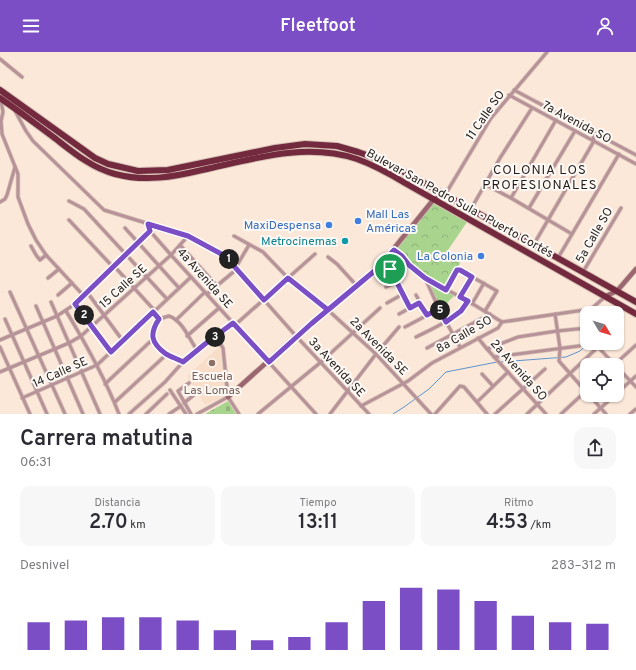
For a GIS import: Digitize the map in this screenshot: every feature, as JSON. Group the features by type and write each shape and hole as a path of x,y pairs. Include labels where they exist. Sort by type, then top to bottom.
{"highway":[{"name":"Bulevar San Pedro Sula - Puerto Cortés","path":"0,90 95,158 120,167 138,171 168,170 275,148 305,144 337,146 358,152 381,160 472,209 636,302"},
{"name":"Bulevar San Pedro Sula - Puerto Cortés","path":"1,98 90,164 116,174 138,178 169,178 260,157 292,152 313,151 356,159 434,199 636,314"}],"street":[{"name":"11 Calle SO","path":"445,195 491,118 547,52"},
{"path":"0,59 22,77"},
{"name":"7a Avenida SO","path":"514,90 636,155"},
{"name":"7a Avenida SO","path":"509,95 636,164"},
{"path":"1,98 3,112 1,121 2,134 18,174 18,197 36,240 46,255 84,295"},
{"path":"3,112 11,105 26,132 33,141 104,210 188,236"},
{"path":"472,209 500,158 532,108"},
{"path":"511,198 556,120"},
{"path":"529,208 574,131"},
{"path":"534,244 594,141 592,132"},
{"path":"558,258 619,154"},
{"path":"0,202 5,199 7,195 15,165"},
{"path":"486,185 529,208 572,234"},
{"path":"196,414 228,397 269,362 296,336 378,268 434,199 445,195"},
{"path":"69,201 84,209 167,299"},
{"name":"5a Calle SO","path":"583,272 620,208"},
{"path":"69,220 134,288 159,319"},
{"name":"4a Avenida SE","path":"148,224 150,231 171,255 316,414"},
{"path":"125,228 179,288"},
{"path":"0,340 66,311 150,231"},
{"name":"15 Calle SE","path":"0,372 81,336 171,255 188,236"},
{"name":"3a Avenida SE","path":"188,236 225,256 368,414"},
{"name":"2a Avenida SE","path":"234,236 263,252 288,278 328,310 376,354 431,414"},
{"path":"180,245 217,286"},
{"path":"176,320 236,268 250,245"},
{"path":"31,246 40,260 42,260 46,255"},
{"path":"394,250 425,278 468,301 502,322"},
{"path":"129,414 165,382 183,362 264,300 314,254"},
{"path":"328,257 337,264 357,286"},
{"path":"378,268 384,271 400,265 409,265"},
{"path":"48,278 59,269"},
{"path":"390,269 410,308"},
{"path":"606,296 617,291 636,269"},
{"path":"446,290 457,270 460,270 497,291 485,311"},
{"name":"14 Calle SE","path":"22,398 96,365 191,277"},
{"path":"460,297 472,277"},
{"path":"425,278 439,309 460,348"},
{"path":"386,287 397,282"},
{"path":"58,295 72,283"},
{"path":"472,304 484,283"},
{"path":"10,292 65,414"},
{"path":"87,292 123,341"},
{"path":"387,303 404,294"},
{"path":"416,294 419,303 427,315"},
{"name":"8a Calle SO","path":"361,406 414,377 432,363 498,328 502,322 591,310 606,296"},
{"path":"416,337 446,322 461,311 468,301"},
{"path":"51,302 100,414"},
{"path":"399,314 419,303"},
{"path":"75,304 111,352"},
{"path":"36,306 83,414"},
{"path":"188,336 219,308"},
{"path":"258,414 292,388 380,308"},
{"path":"405,327 439,309"},
{"path":"66,311 81,336 120,414"},
{"path":"427,348 490,314"},
{"path":"555,314 560,348 559,362 580,385"},
{"path":"183,362 161,350 153,339 152,332 159,319 169,316 176,320 184,329 197,350"},
{"path":"5,319 46,414"},
{"path":"330,414 376,354 399,327"},
{"path":"487,349 518,337 580,329"},
{"path":"216,337 223,348 228,397 240,414"},
{"name":"2a Avenida SO","path":"478,338 494,358 546,414"},
{"path":"105,384 153,339"},
{"path":"622,358 636,345"},
{"path":"494,358 579,346"},
{"path":"0,347 30,414"},
{"path":"586,358 598,347 608,358"},
{"path":"114,402 167,354"},
{"path":"527,414 580,364"},
{"path":"495,414 545,369"},
{"path":"477,402 508,372"},
{"path":"482,374 493,386"},
{"path":"624,375 636,387"},
{"path":"624,387 636,376"},
{"path":"189,383 178,391 191,414"},
{"path":"435,414 460,386 464,387 487,414"},
{"path":"170,390 186,414"},
{"path":"146,414 167,394"},
{"path":"184,403 195,394"},
{"path":"560,414 580,398"},
{"path":"596,402 606,414"},
{"path":"594,414 607,402"},
{"path":"169,414 181,406"},
{"path":"630,414 636,409"}],"shaded area":[{"name":"Escuela Las Lomas","path":"220,346 227,395 205,405 187,376"}],"green space":[{"path":"432,201 467,222 446,253 461,261 446,289 425,277 409,265 400,264 384,271 378,268"},
{"path":"426,280 455,295 441,309"},
{"path":"228,401 236,414 205,414"}],"waterway":[{"path":"500,362 566,357 581,350"},
{"path":"393,414 429,389 446,372 497,362"}],"place":[{"name":"Mall Las Américas","path":"358,221"},
{"name":"MaxiDespensa","path":"329,225"},
{"name":"Metrocinemas","path":"345,241"},
{"name":"La Colonia","path":"481,256"},
{"name":"Escuela Las Lomas","path":"212,363"}],"district":[{"name":"COLONIA LOS PROFESIONALES","path":"540,176"}],"route":[{"path":"390,269 384,271 378,268 328,310 288,278 264,300 225,256 188,236 148,224 150,231 75,304 111,352 153,312 159,319 152,332 153,339 161,350 183,362 233,323 269,362 296,336 311,324 378,268 394,250 425,278 446,290 457,270 460,270 472,277 460,297 468,301 461,311 446,322 439,309 427,315 419,303 410,308 390,269"}]}
